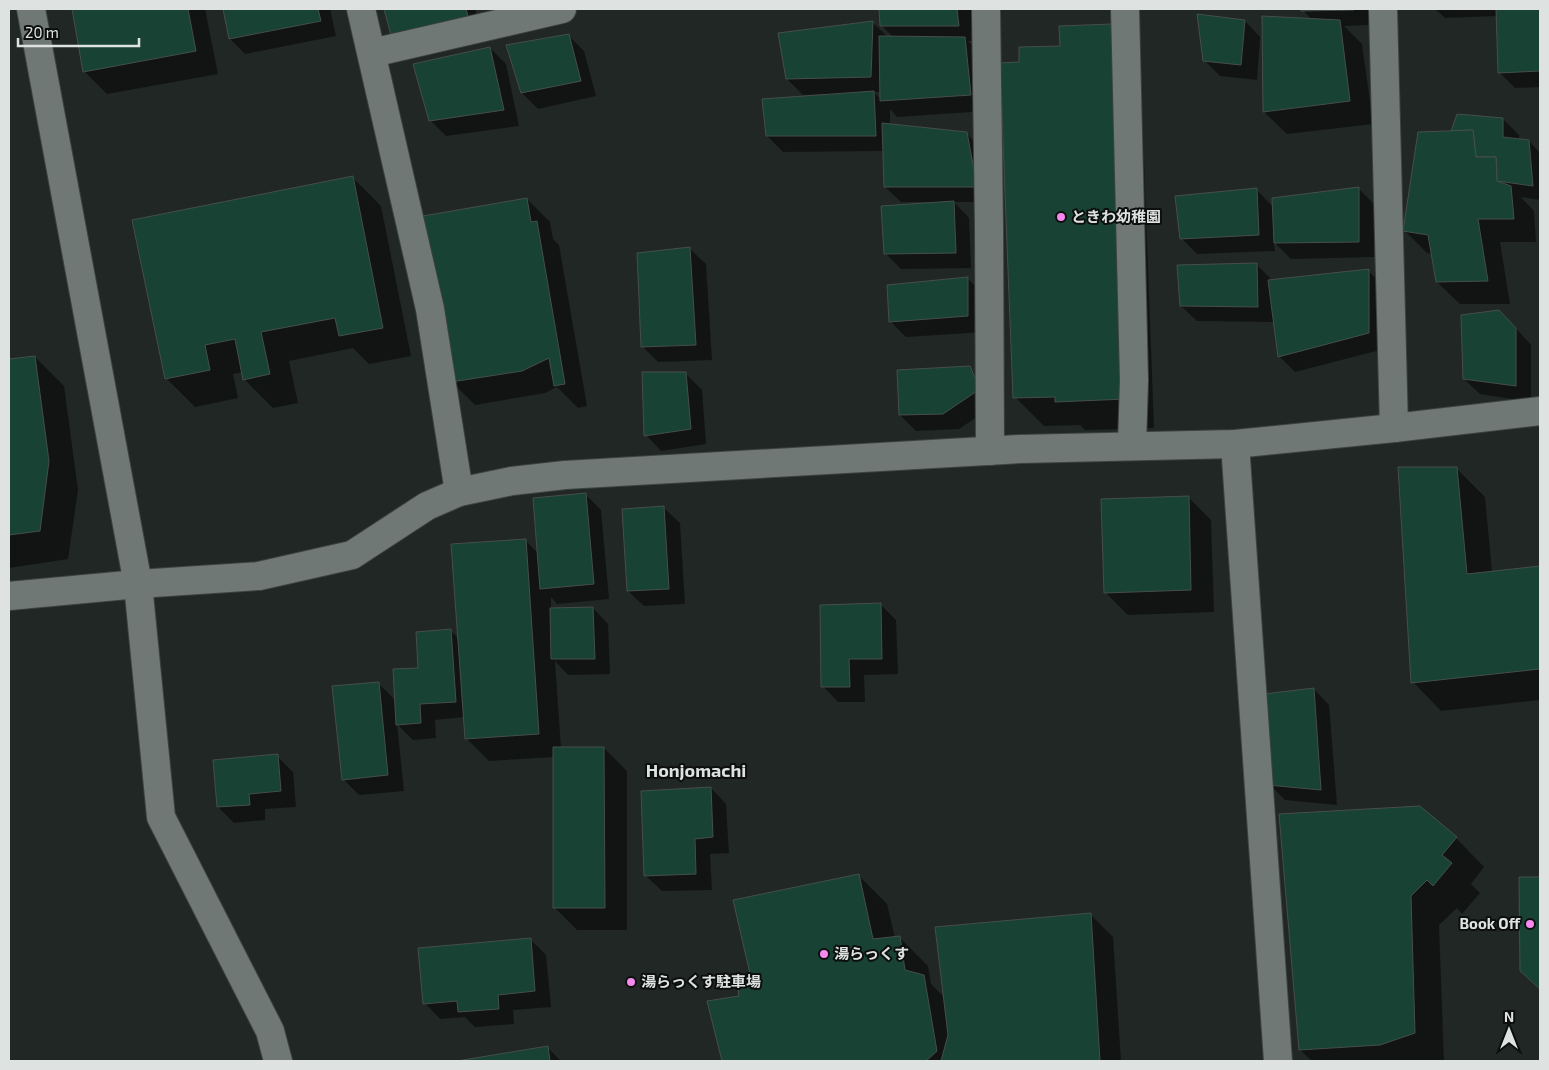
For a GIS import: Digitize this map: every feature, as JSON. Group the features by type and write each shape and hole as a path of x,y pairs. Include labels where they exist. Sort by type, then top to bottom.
{"street":[{"path":"31,9 138,584 161,817 270,1031 278,1061"},
{"path":"361,9 430,309 459,492"},
{"path":"372,53 562,9"},
{"path":"986,9 990,451"},
{"path":"1125,9 1134,380 1132,445"},
{"path":"1383,9 1394,428"},
{"path":"9,596 138,584 259,576 352,555 428,506 459,492 512,481 565,475 990,451 1132,445 1235,444 1540,411"},
{"path":"1235,444 1278,1061"}],"building":[{"path":"72,9 188,9 196,51 83,72"},
{"path":"223,9 318,9 321,21 229,39"},
{"path":"384,9 466,9 469,20 392,39"},
{"path":"879,9 957,9 959,26 880,26"},
{"path":"1301,9 1354,9 1354,10 1301,11"},
{"path":"1496,9 1540,9 1540,71 1498,73"},
{"path":"1197,14 1245,20 1241,65 1203,61"},
{"path":"1262,16 1340,20 1350,101 1263,112"},
{"path":"873,21 871,77 786,79 778,33"},
{"name":"ときわ幼稚園","path":"1112,24 1126,399 1055,402 1055,397 1013,398 1000,63 1019,62 1019,47 1060,46 1059,26"},
{"path":"569,34 581,81 521,93 506,45"},
{"path":"879,36 965,37 971,95 880,101"},
{"path":"490,47 504,110 429,121 413,64"},
{"path":"874,91 876,136 766,136 762,99"},
{"path":"1457,114 1503,118 1503,137 1529,140 1533,186 1497,181 1496,157 1476,157 1473,130 1451,131"},
{"path":"882,123 967,132 977,187 884,187"},
{"path":"1473,130 1476,157 1496,157 1497,181 1511,186 1514,219 1478,219 1488,281 1436,282 1428,235 1403,231 1418,132"},
{"path":"353,176 383,328 339,336 335,318 261,332 270,374 243,380 235,339 205,345 210,370 165,379 132,220"},
{"path":"1359,187 1359,242 1274,243 1272,198"},
{"path":"1257,188 1259,235 1180,239 1175,196"},
{"path":"527,198 531,222 537,221 565,384 554,386 549,358 522,371 451,382 423,216"},
{"path":"954,201 956,253 884,254 881,206"},
{"path":"690,247 696,345 641,347 637,253"},
{"path":"1257,263 1258,307 1180,306 1177,265"},
{"path":"1369,269 1369,333 1278,357 1268,280"},
{"path":"968,277 968,316 889,322 887,285"},
{"path":"1499,310 1516,328 1516,386 1463,379 1461,315"},
{"path":"35,356 49,461 40,531 9,535 9,359"},
{"path":"970,366 980,389 943,414 899,415 897,370"},
{"path":"642,372 686,372 691,429 644,436"},
{"path":"1398,467 1457,467 1467,574 1540,566 1540,669 1411,683"},
{"path":"586,493 594,584 540,589 533,498"},
{"path":"1189,496 1191,590 1104,593 1101,499"},
{"path":"664,506 669,589 627,591 622,509"},
{"path":"526,539 539,734 465,739 451,544"},
{"path":"881,603 882,659 849,659 850,687 821,687 820,605"},
{"path":"593,607 595,659 551,659 550,608"},
{"path":"451,629 456,702 420,704 421,723 396,725 393,669 418,668 416,632"},
{"path":"379,682 388,775 342,780 332,686"},
{"path":"1314,688 1321,790 1268,785 1264,694"},
{"path":"553,747 604,747 605,908 553,908"},
{"path":"278,754 281,791 249,794 250,805 217,807 213,760"},
{"path":"711,787 713,837 695,839 696,874 644,876 641,791"},
{"path":"1420,806 1457,837 1442,855 1452,863 1433,886 1427,880 1411,896 1415,1033 1380,1045 1299,1050 1279,814"},
{"name":"湯らっくす","path":"859,874 873,939 900,936 905,970 924,975 937,1051 926,1061 722,1061 707,1001 739,996 737,981 751,978 733,900"},
{"name":"Book Off","path":"1519,877 1540,877 1540,989 1520,971"},
{"path":"1091,913 1100,1061 941,1061 948,1035 935,927"},
{"path":"531,938 535,991 498,995 499,1009 458,1012 457,1001 423,1004 418,948"},
{"path":"548,1046 550,1061 457,1061"}],"place":[{"name":"ときわ幼稚園","path":"1061,217"},
{"name":"Book Off","path":"1530,924"},
{"name":"湯らっくす","path":"824,954"},
{"name":"湯らっくす駐車場","path":"631,982"}],"district":[{"name":"Honjomachi","path":"696,771"}]}
